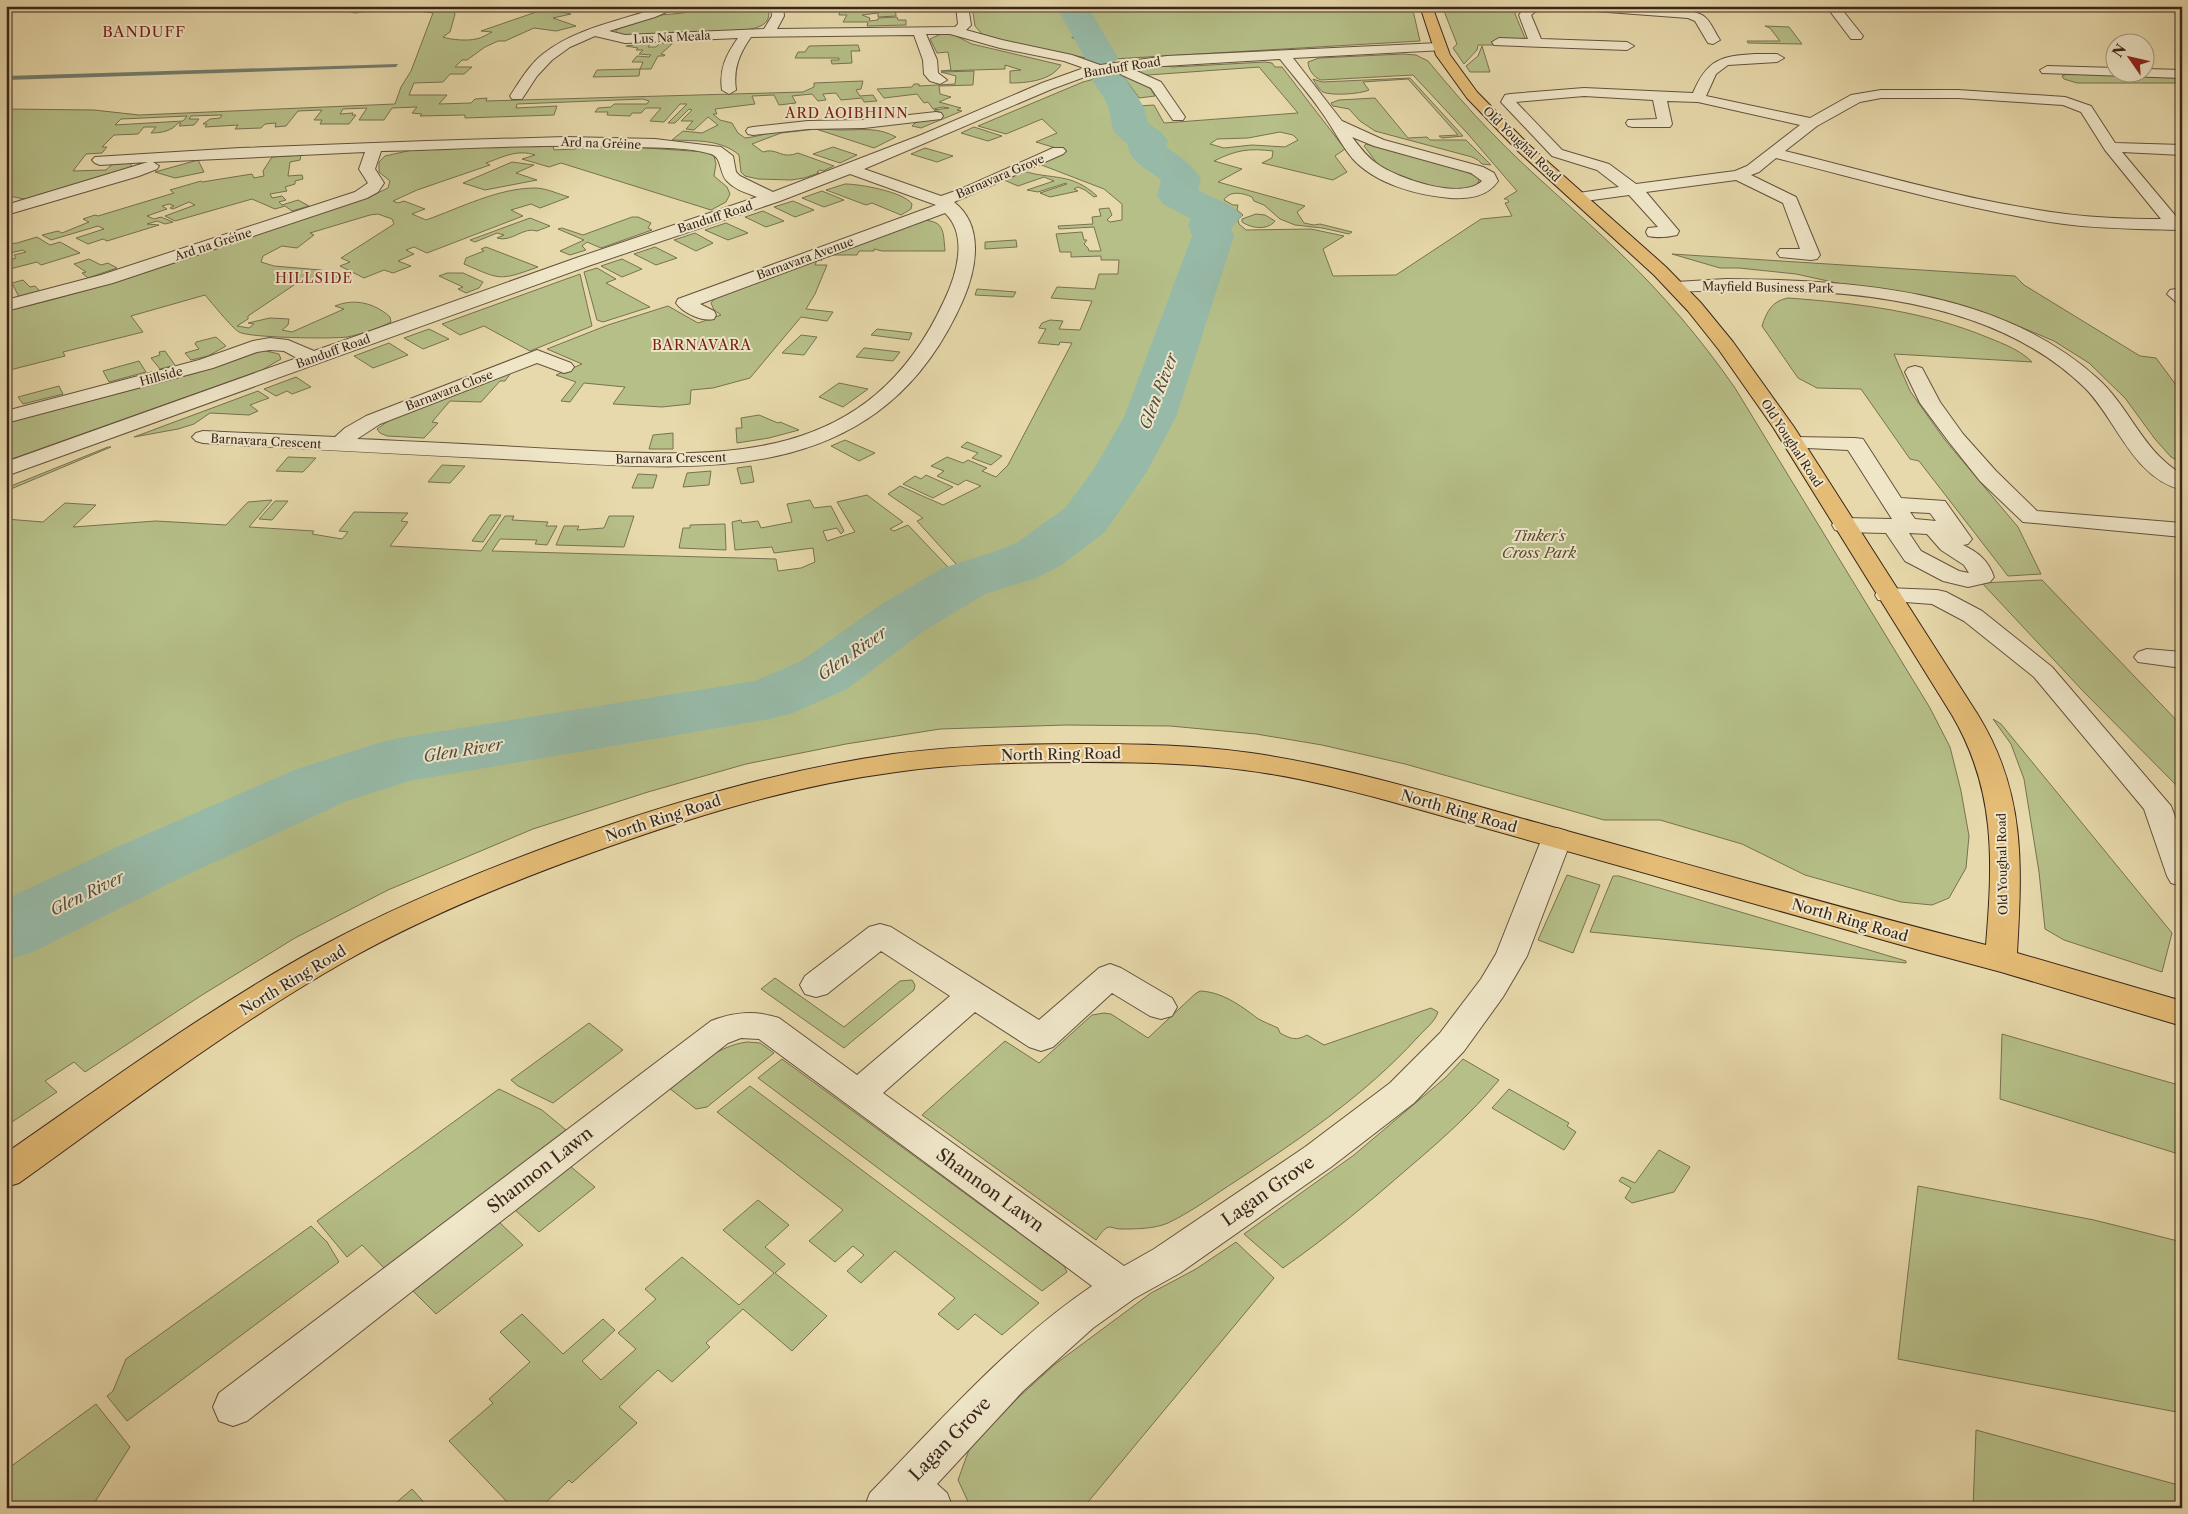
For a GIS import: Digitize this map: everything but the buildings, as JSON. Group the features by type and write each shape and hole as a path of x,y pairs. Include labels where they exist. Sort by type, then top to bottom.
{"main road":[{"name":"Old Youghal Road","path":"1426,6 1439,47 1464,84 1488,113 1676,287 1718,334 1794,443 1887,595 1972,726 1992,770 2000,798 2003,828 2001,960"},
{"name":"North Ring Road","path":"6,1172 236,1014 304,971 370,934 445,898 622,831 708,803 818,777 896,763 964,757 1107,753 1178,755 1245,761 1314,773 1392,792 1919,939 2001,960 2182,1014"}],"street":[{"name":"Lus Na Meala","path":"517,96 537,66 569,41 674,6"},
{"path":"769,33 778,16 777,6"},
{"path":"958,31 965,25 962,6"},
{"path":"1536,43 1525,14 1531,8 1537,6"},
{"path":"1581,6 1690,14 1700,18 1713,40"},
{"path":"1832,6 1854,34 1871,32"},
{"path":"920,30 930,60 931,74 940,80"},
{"name":"Lus Na Meala","path":"595,32 625,39 748,33 958,31 1000,44 1067,58 1099,69"},
{"path":"729,90 727,71 730,62 748,33"},
{"path":"1499,42 1627,46"},
{"name":"Banduff Road","path":"6,470 313,358 640,242 774,198 926,138 1047,86 1099,69 1167,60 1439,47"},
{"path":"1284,54 1337,124 1345,139 1376,171 1414,185 1441,192 1464,194 1479,191 1486,187 1490,181 1488,176 1477,170 1379,143 1337,124"},
{"path":"1698,98 1709,75 1719,64 1746,58 1776,58"},
{"path":"2034,60 2047,70 2058,85 2065,101"},
{"path":"1118,65 1127,72 1156,85 1178,117"},
{"path":"2047,70 2182,74"},
{"path":"2102,86 2182,86"},
{"path":"1654,232 1671,231 1640,195 1603,167 1557,154 1508,102 1510,98 1584,92 1698,98 1812,123"},
{"path":"1578,196 1738,175 1752,169 1812,123 1856,98 1880,94 1958,94 2065,101 2086,109 2110,147 2178,225"},
{"path":"1633,123 1665,124 1659,95"},
{"path":"753,131 820,124 850,125 891,122 936,116"},
{"path":"891,122 903,130 926,138"},
{"name":"Ard na Gréine","path":"100,160 375,147 562,141 694,147 716,150 724,154 728,160 731,175 739,182 774,198"},
{"name":"Ard na Gréine","path":"6,306 107,279 361,195 372,189 376,183 367,169 368,160 375,147"},
{"path":"2110,147 2182,150"},
{"name":"Barnavara Grove","path":"946,203 966,192 1058,151"},
{"path":"1773,153 2006,209 2066,219 2178,225"},
{"name":"Ard na Gréine","path":"6,210 133,173 152,165 163,156"},
{"path":"849,169 946,203"},
{"path":"1738,175 1790,200 1812,255 1786,253"},
{"name":"Barnavara Avenue","path":"706,315 685,303 946,203"},
{"name":"Barnavara Crescent","path":"203,438 664,461 716,459 752,455 814,440 854,419 884,397 904,379 927,348 962,282 967,260 968,240 965,226 946,203"},
{"name":"Mayfield Business Park","path":"1676,287 1767,285 1835,288 1892,296 1942,307 2003,326 2049,349 2092,384 2154,464 2182,483"},
{"name":"Hillside","path":"6,416 206,364 254,346 270,344 288,346 313,358"},
{"name":"Barnavara Close","path":"339,445 352,432 373,420 537,356 564,367"},
{"path":"1915,372 1930,403 1956,438 1988,476 2030,517 2182,530"},
{"path":"1794,443 1855,444 1898,519 1913,556 1951,576 1968,580 1982,577 1978,563 1967,554 1954,550 1944,541 1934,526 1898,519 1843,525"},
{"path":"1887,595 1937,597 1973,616 2043,672 2157,806 2182,876"},
{"path":"2147,657 2182,660"},
{"name":"Lagan Grove","path":"908,1500 1008,1378 1079,1316 1122,1286 1166,1261 1318,1157 1402,1092 1452,1042 1492,988 1511,956 1557,838"},
{"path":"816,985 880,934 1041,1038 1110,976 1161,1007"},
{"path":"858,1094 973,995"},
{"name":"Shannon Lawn","path":"232,1407 726,1028 746,1024 767,1027 1122,1286"}],"green space":[{"path":"322,6 401,6 355,13 347,11 347,8"},
{"path":"410,6 453,9 455,14 450,32 443,37 455,39 469,40 480,38 492,32 481,31 542,10 571,14 553,18 576,26 556,31 534,28 505,41 498,41 485,47 467,60 462,60 455,67 472,67 464,74 450,74 443,82 414,83 409,95 447,95 439,104 471,103 475,99 487,98 486,101 803,92 814,87 814,83 863,81 861,89 856,90 860,96 873,95 877,101 864,102 862,98 841,100 836,93 823,94 826,100 818,101 812,94 792,96 796,103 779,105 774,95 752,96 755,104 715,109 717,114 713,114 720,120 732,123 738,133 745,138 786,129 801,128 870,130 896,137 874,148 816,129 781,133 752,144 763,152 772,151 787,155 798,153 834,166 804,178 791,180 758,179 745,176 741,172 739,155 716,143 672,140 683,131 702,133 718,125 708,117 694,130 686,129 693,121 681,121 692,110 689,109 675,123 668,123 687,104 680,104 664,122 650,121 661,108 646,108 641,113 632,113 630,116 607,115 608,112 595,112 598,108 611,107 614,104 647,104 649,101 643,99 517,104 516,108 557,106 554,115 465,118 465,115 420,116 422,114 412,113 417,107 392,108 384,120 359,120 367,108 343,109 340,114 353,113 352,115 356,115 349,124 320,124 322,120 314,120 322,110 298,111 286,126 275,127 276,123 265,124 261,128 235,129 238,125 205,127 207,124 203,124 210,119 220,118 222,115 191,116 189,119 199,119 194,125 179,126 181,123 178,123 169,130 155,133 151,133 156,127 144,127 138,134 114,135 102,147 107,147 102,153 86,154 73,171 106,170 116,163 129,163 132,166 124,171 29,199 6,197 6,109 94,110 139,115 395,104 401,87 411,71 433,13 404,9","holes":["187,116 183,121 115,125 121,119"]},
{"path":"697,6 767,6 769,12 767,21 764,24 745,30 627,36 616,33 616,30 621,28 661,15 683,13"},
{"path":"895,6 896,16 878,17 878,13 862,15 870,18 869,21 878,20 878,18 897,17 898,20 906,20 906,25 867,26 868,22 843,22 847,15 839,15 840,9"},
{"path":"972,6 1412,6 1420,41 1096,60 983,35 975,26"},
{"path":"1442,6 1520,6 1516,9 1515,14 1525,38 1522,40 1495,40 1496,45 1478,45 1477,50 1464,64 1453,48 1457,44"},
{"path":"1765,26 1789,27 1802,44 1748,43 1747,41 1780,41 1770,28"},
{"path":"941,34 952,34 972,44 1061,65 1045,78 1031,82 1016,83 1010,83 1010,71 1021,70 1005,65 1005,69 941,71 951,70 948,52 937,53 930,39"},
{"path":"651,43 648,47 656,47 660,43 673,43 661,54 664,56 658,56 651,69 640,69 643,62 632,62 637,56 649,57 651,55 639,54 643,50 636,50 638,48 626,46"},
{"path":"858,45 860,51 851,51 852,63 832,64 831,60 839,60 839,58 795,58 798,52 805,52 809,46"},
{"path":"1482,46 1490,72 1470,72 1466,66 1478,56"},
{"name":"Tinker's Cross Park","path":"1403,54 1416,55 1428,61 1506,148 1635,268 1709,352 1735,388 1930,708 1950,747 1961,791 1969,836 1966,868 1949,898 1932,905 1901,902 1805,875 1742,844 1660,820 1604,820 1405,764 1322,745 1256,734 1170,726 1066,725 940,729 846,744 746,764 648,792 533,829 388,890 295,938 202,995 85,1072 74,1062 45,1081 57,1092 6,1126 6,519 43,522 65,503 96,505 73,527 156,521 226,525 248,502 272,500 249,527 314,531 312,534 342,539 348,532 339,531 354,512 408,513 401,521 408,522 390,546 481,551 505,516 514,516 512,520 548,522 546,526 557,526 547,545 535,544 537,540 500,539 492,551 776,559 778,571 801,568 815,562 813,548 774,553 772,547 735,550 732,522 741,520 742,523 758,521 761,528 792,522 787,504 810,500 814,508 831,506 844,531 841,534 837,528 823,531 827,541 855,532 837,502 867,495 903,522 890,529 894,531 908,525 947,566 963,590 976,586 917,521 923,518 888,494 900,486 943,505 981,486 966,480 958,485 937,476 944,471 931,466 947,457 963,463 968,460 987,468 982,471 996,477 1008,465 1072,343 1060,342 1059,345 1038,343 1046,329 1039,328 1042,323 1050,320 1063,321 1059,329 1080,330 1092,301 1051,298 1057,287 1095,289 1099,274 1118,274 1119,260 1101,260 1101,256 1071,257 1071,252 1060,252 1056,234 1082,232 1084,240 1087,240 1084,244 1089,251 1101,251 1094,227 1059,229 1058,226 1093,224 1092,217 1101,216 1099,209 1109,208 1112,215 1107,220 1110,222 1122,220 1122,204 1104,189 1039,164 1066,151 1036,142 1057,133 1042,119 1006,134 978,126 1083,82 1098,78 1121,79 1138,106 1154,105 1164,123 1298,113 1259,67 1148,75 1136,73 1139,72 1139,69 1166,66 1272,63 1275,67 1282,67 1345,149 1335,156 1347,172 1333,180 1262,163 1272,158 1273,151 1250,150 1229,154 1214,161 1242,169 1218,182 1305,206 1297,212 1304,223 1320,224 1352,232 1349,234 1295,225 1280,219 1264,205 1254,201 1252,197 1241,194 1230,195 1224,200 1233,205 1238,205 1237,210 1243,215 1238,220 1239,224 1246,230 1311,229 1344,236 1323,249 1333,276 1396,275 1481,219 1512,216 1505,203 1509,202 1507,199 1504,199 1517,191 1468,134 1413,75 1321,80 1312,73 1308,62 1319,58","holes":["1280,132 1293,135 1298,140 1285,147 1252,145 1224,148 1210,144 1217,139 1248,138"]},
{"path":"640,69 639,76 593,77 597,70"},
{"path":"974,71 973,85 939,86 940,94 951,97 939,102 961,108 957,110 962,111 921,128 912,126 915,123 942,113 934,110 949,108 933,109 928,102 924,103 917,94 884,98 877,89 912,87 914,84 919,84 919,86 955,84 956,76 941,72"},
{"path":"2067,74 2106,75 2106,82 2156,82 2156,76 2182,77 2182,83 2077,83 2064,79 2062,76"},
{"path":"1127,75 1149,86 1155,96 1139,98 1123,76"},
{"path":"1410,78 1463,136 1442,138 1439,136 1458,135 1408,79 1363,82 1369,90 1360,93 1339,94 1323,92 1313,79 1322,82"},
{"path":"1375,98 1408,138 1427,137 1430,140 1466,140 1491,165 1482,164 1472,157 1375,131 1360,121 1349,109 1333,106 1331,103 1339,100"},
{"path":"974,127 1002,136 988,141 961,133"},
{"path":"587,144 706,152 714,156 716,164 714,176 727,187 730,194 726,202 711,210 561,163 549,167 522,159 535,155 528,153 510,154 486,163 490,165 417,190 393,201 398,203 404,201 425,209 412,214 426,220 507,191 539,188 569,197 540,208 531,204 511,210 523,216 427,253 414,247 406,250 414,254 398,261 411,266 393,273 384,270 364,278 340,266 350,262 341,258 394,224 392,219 378,214 370,215 310,233 314,235 297,248 282,246 263,256 261,262 274,266 321,270 345,280 332,284 297,283 248,316 248,319 237,326 249,328 254,324 248,323 270,318 289,319 288,325 282,330 292,332 344,309 335,306 357,302 378,308 390,317 391,322 380,327 339,338 246,334 236,330 205,295 131,316 143,332 63,352 65,356 6,371 6,311 52,300 144,273 369,197 388,188 390,181 379,172 379,162 385,156 412,150 553,145 554,150 575,149"},
{"path":"1366,144 1459,169 1478,177 1479,182 1471,187 1459,190 1432,187 1418,183 1381,167 1364,146"},
{"path":"833,147 857,155 840,163 813,154"},
{"path":"925,148 953,156 937,162 911,154"},
{"path":"301,155 300,160 290,162 288,176 302,175 303,179 285,187 287,191 270,194 272,198 282,196 286,200 279,202 282,205 298,200 309,206 292,211 285,206 275,209 252,199 175,221 165,216 195,205 189,202 173,209 170,208 174,206 169,204 162,206 167,209 147,216 154,219 161,217 173,222 165,224 157,221 147,224 159,225 107,241 103,239 88,244 76,238 104,229 98,226 51,240 42,235 58,231 62,233 89,222 83,219 174,193 170,190 201,181 252,174 254,178 264,176 263,171 272,157"},
{"path":"198,160 204,172 175,178 155,172"},
{"path":"512,162 534,165 516,173 537,180 485,190 463,183"},
{"path":"1023,171 1079,183 1097,196 1094,197 1078,187 1074,189 1078,191 1050,197 1040,193 1066,183 1038,192 1027,190 1054,181 1044,177 1018,186 1004,180"},
{"path":"845,184 861,185 891,192 912,204 911,209 901,215 872,203 866,205 826,190"},
{"path":"822,191 844,200 824,207 802,198"},
{"path":"793,201 814,210 795,217 774,207"},
{"path":"763,211 784,221 766,227 745,217"},
{"path":"1256,214 1265,215 1275,221 1268,226 1259,228 1242,222 1242,219"},
{"path":"632,217 638,217 651,223 648,228 652,230 601,248 587,242 582,246 586,250 570,255 560,251 584,240 558,229 562,228 583,235"},
{"path":"530,218 550,226 502,239 497,238 504,235 497,233 475,242 470,240"},
{"path":"922,220 935,222 939,225 943,233 945,251 882,251 874,249 874,251 859,251 857,255 825,255"},
{"path":"726,223 748,233 728,240 705,230"},
{"path":"695,233 713,243 696,251 674,240"},
{"path":"37,237 50,245 60,242 80,253 41,265 37,262 6,270 6,261 16,258 14,255 26,252 23,250 6,254 6,244"},
{"path":"1016,240 1017,247 985,249 985,242"},
{"path":"486,247 538,267 515,275 500,277 464,264 466,258 484,251 481,249"},
{"path":"655,247 677,258 656,265 634,254"},
{"path":"1672,254 2015,276 2024,285 2140,356 2156,358 2182,393 2182,463 2171,457 2155,439 2125,398 2089,363 2054,341 2011,323 1957,304 1907,293 1837,283 1796,274 1720,268"},
{"path":"817,258 822,260 817,260 815,265 827,265 815,294 806,309 833,312 827,321 801,317 750,378 713,388 691,390 690,404 662,407 613,404 625,387 584,383 570,402 561,401 576,382 556,375 582,364 547,349 608,325 668,306 698,323 721,315 714,310 711,303 715,298"},
{"path":"89,259 101,265 108,263 117,268 88,278 82,273 86,272 74,264"},
{"path":"622,259 642,269 622,277 601,266"},
{"path":"597,268 616,279 606,283 650,307 603,322 597,320 584,272"},
{"path":"447,273 463,273 483,282 479,288 466,293 458,289 463,287 439,276"},
{"path":"580,274 592,326 530,351 484,326 460,335 442,324"},
{"path":"23,280 30,287 35,286 40,291 19,297 12,283"},
{"path":"977,289 1016,292 1013,297 975,295"},
{"path":"1788,298 1865,306 1940,321 2006,345 2032,362 1894,354 1910,391 1945,440 2018,527 2041,574 2008,576 1919,461 1910,459 1861,389 1817,388 1798,378 1762,326 1774,304"},
{"path":"429,329 449,339 423,349 404,338"},
{"path":"877,329 912,333 909,340 871,335"},
{"path":"801,335 817,337 804,355 782,353"},
{"path":"216,337 226,346 208,356 191,360 185,353 199,349 195,344 196,342"},
{"path":"389,343 408,355 373,368 354,356"},
{"path":"864,348 900,352 893,361 856,357"},
{"path":"262,350 279,354 281,359 262,370 6,461 6,423 196,373"},
{"path":"165,351 175,365 160,369 151,358 160,355 159,352"},
{"path":"139,361 146,372 109,382 103,371"},
{"path":"513,370 505,381 500,381 481,402 450,401 432,422 438,423 424,438 387,436 380,433 377,429 391,419"},
{"path":"296,377 311,387 292,394 287,391 276,396 264,389"},
{"path":"839,383 868,389 843,407 819,397"},
{"path":"59,386 63,394 23,404 18,397"},
{"path":"258,391 269,398 250,405 258,411 249,415 210,413 194,424 134,437"},
{"path":"759,415 799,430 769,438 737,443 736,428 742,428 741,418"},
{"path":"673,433 673,449 649,449 653,435"},
{"path":"845,440 875,453 859,461 831,446"},
{"path":"967,442 1002,456 991,465 972,458 978,453 961,447"},
{"path":"111,447 6,491 6,488"},
{"path":"288,457 316,458 303,472 276,471"},
{"path":"442,465 465,466 450,483 428,482"},
{"path":"751,466 754,482 741,484 737,468"},
{"path":"711,471 709,485 683,487 687,473"},
{"path":"638,474 657,475 653,488 632,488"},
{"path":"926,475 953,487 933,498 903,484 915,476 921,479"},
{"path":"275,501 288,501 272,520 259,519"},
{"path":"490,515 501,515 483,542 472,541"},
{"path":"609,516 634,516 624,547 556,545 564,526 579,526 577,530 604,528"},
{"path":"725,524 726,550 679,548 683,528 690,528 690,525"},
{"path":"2042,580 2182,726 2182,791 2083,691 1982,583"},
{"path":"1993,719 2001,724 2172,933 2162,972 2064,940 2045,929 2039,872 2024,779 2011,744"},
{"path":"1567,875 1600,885 1573,953 1538,940"},
{"path":"1613,876 1619,876 1906,961 1906,963 1590,932"},
{"path":"775,978 844,1027 900,981 912,980 915,985 914,990 844,1048 761,989"},
{"path":"1200,991 1216,994 1230,1000 1259,1019 1278,1028 1280,1033 1287,1037 1297,1039 1307,1035 1324,1045 1431,1008 1438,1012 1429,1026 1397,1059 1354,1097 1260,1165 1195,1208 1168,1223 1139,1229 1109,1227 1103,1230 1096,1240 922,1115 1005,1041 1039,1063 1092,1015 1104,1013 1111,1014 1148,1038"},
{"path":"589,1023 623,1050 553,1103 518,1086 511,1080"},
{"path":"2002,1034 2182,1086 2182,1155 2000,1099"},
{"path":"747,1042 760,1043 774,1053 707,1107 696,1109 669,1088 715,1053 736,1044"},
{"path":"782,1059 1064,1266 1067,1272 1042,1291 758,1078"},
{"path":"1463,1059 1499,1080 1443,1138 1346,1221 1283,1268 1244,1234 1354,1155 1445,1078"},
{"path":"750,1086 1039,1303 1002,1335 975,1314 958,1330 938,1314 955,1298 895,1251 861,1283 847,1271 864,1255 853,1246 835,1262 809,1241 843,1210 717,1112"},
{"path":"499,1089 542,1110 566,1130 385,1269 362,1245 347,1257 317,1221"},
{"path":"1509,1089 1569,1123 1567,1126 1576,1132 1564,1150 1492,1108"},
{"path":"1659,1150 1690,1167 1674,1192 1632,1203 1625,1198 1631,1188 1619,1181 1622,1177 1635,1183"},
{"path":"570,1166 595,1187 539,1232 514,1209"},
{"path":"1918,1186 2094,1220 2182,1242 2182,1413 1898,1359"},
{"path":"758,1200 789,1225 765,1247 785,1264 775,1273 827,1316 792,1351 743,1309 706,1343 710,1347 672,1382 658,1370 619,1407 637,1423 572,1483 569,1480 540,1508 513,1508 449,1441 493,1403 489,1399 530,1362 500,1332 522,1314 563,1354 603,1319 615,1330 582,1361 601,1380 636,1349 618,1333 656,1299 645,1289 682,1257 739,1305 774,1273 723,1230"},
{"path":"498,1221 523,1245 436,1314 411,1289"},
{"path":"311,1226 327,1242 339,1262 127,1421 107,1396 113,1391 126,1359"},
{"path":"1236,1242 1274,1278 1083,1508 971,1508 958,1480 970,1447 1020,1396 1054,1365 1151,1293 1196,1269"},
{"path":"96,1404 130,1447 91,1508 6,1508 6,1470"},
{"path":"1976,1430 2182,1486 2182,1508 1973,1508"},
{"path":"412,1489 429,1508 390,1508"}],"waterway":[{"name":"Glen River","path":"1074,6 1075,12 1101,58"},
{"path":"1074,37 1089,36"},
{"path":"6,78 396,65"},
{"name":"Glen River","path":"6,932 152,861 322,785 399,760 770,699 824,675 902,618 964,581 1015,565 1039,554 1085,520 1119,473 1150,417 1213,236 1209,224 1221,216 1197,207 1177,195 1181,178 1170,167 1147,151 1149,141 1130,128 1126,107 1109,79"}],"district":[{"name":"BANDUFF","path":"144,31"},
{"name":"ARD AOIBHINN","path":"847,113"},
{"name":"HILLSIDE","path":"314,278"},
{"name":"BARNAVARA","path":"702,345"}]}
